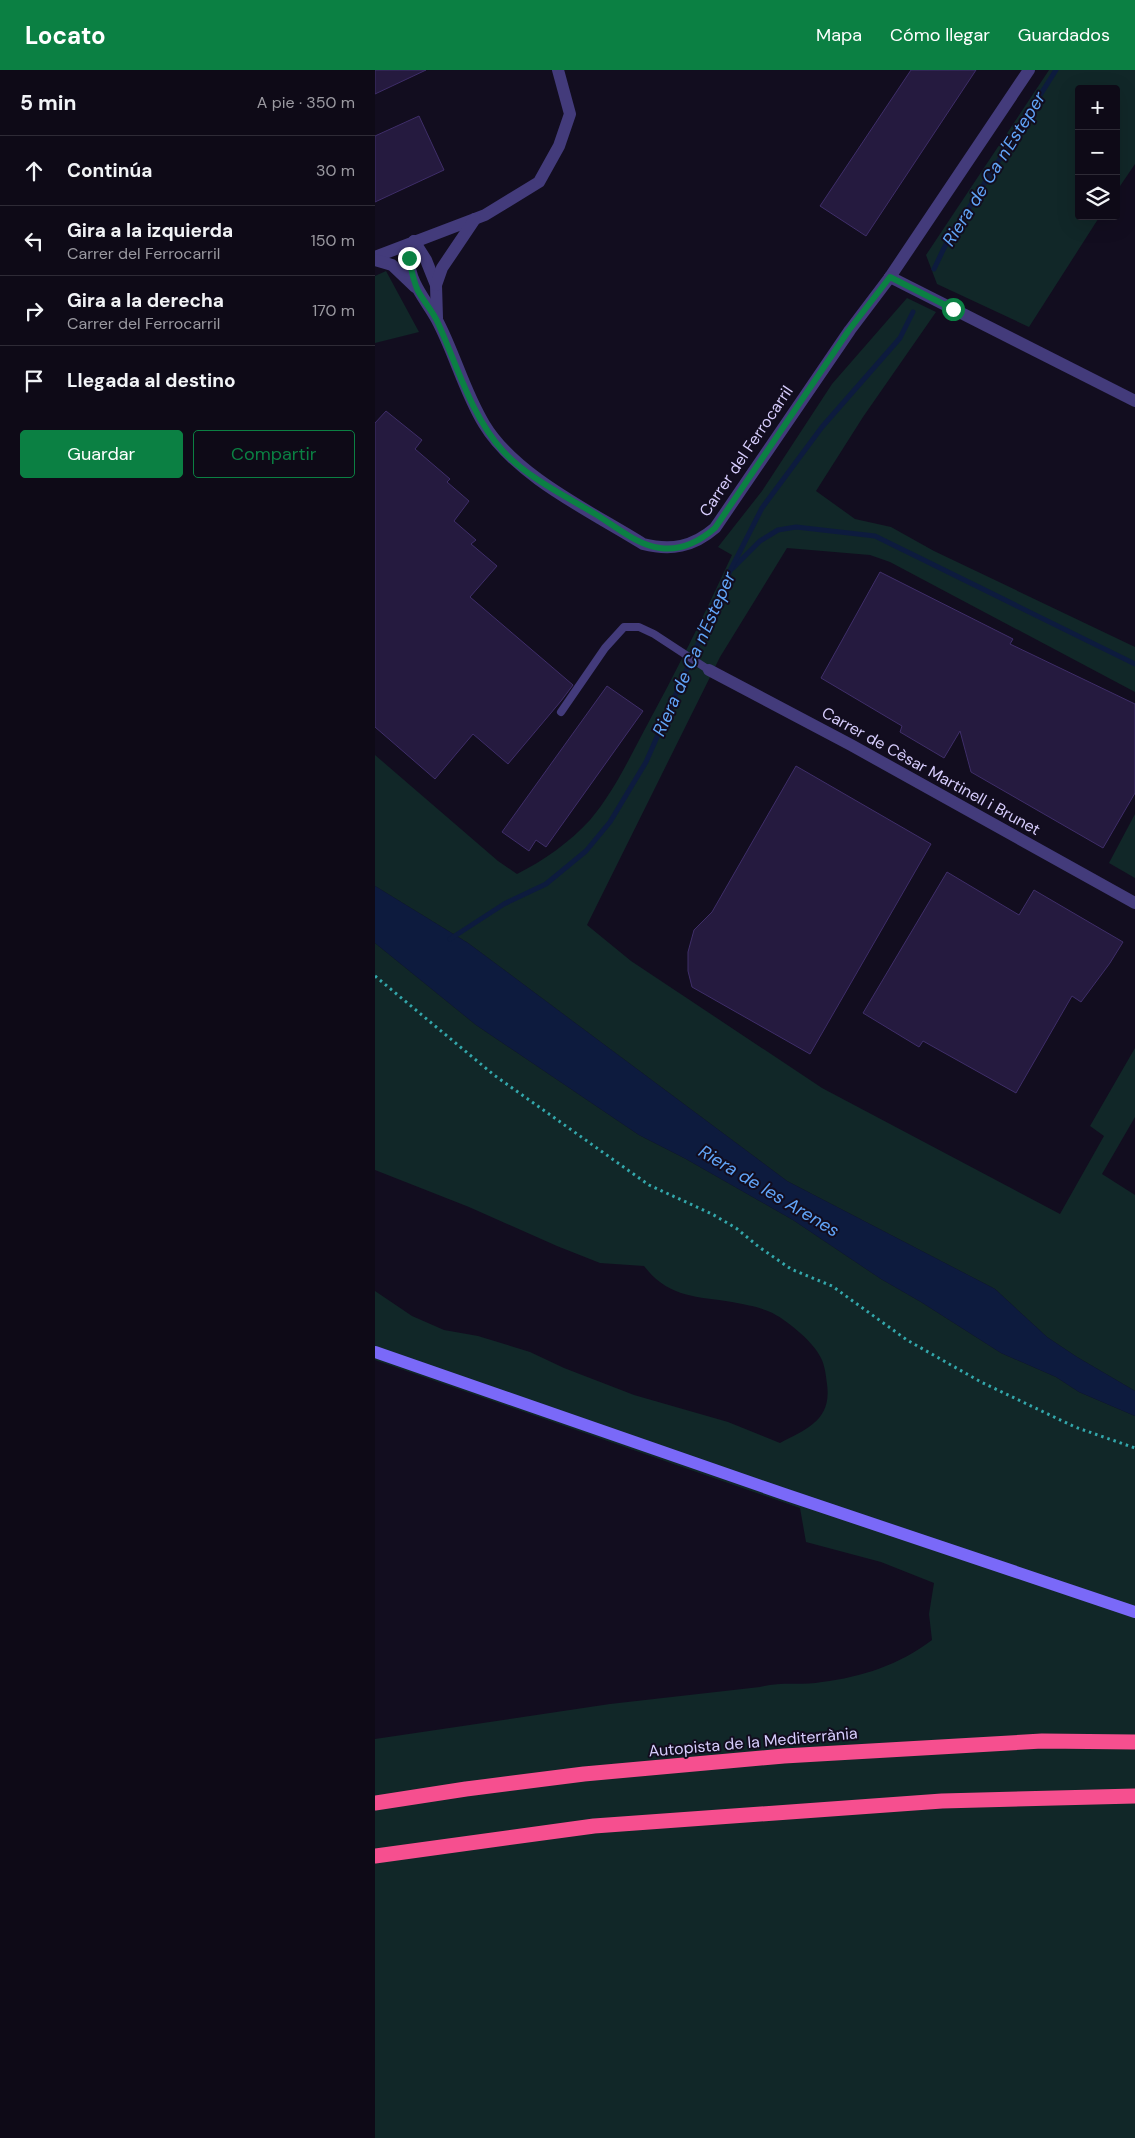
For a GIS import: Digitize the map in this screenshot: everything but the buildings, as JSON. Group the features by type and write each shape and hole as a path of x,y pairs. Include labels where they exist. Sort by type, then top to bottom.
{"highway":[{"name":"Autopista de la Mediterrània","path":"375,1803 466,1788 583,1774 784,1756 1043,1741 1135,1742"},
{"path":"375,1856 594,1826 942,1801 1135,1796"}],"main road":[{"path":"375,1352 787,1495 1135,1612"}],"street":[{"path":"375,259 414,241 485,215 539,182 559,146 570,114 558,70"},
{"name":"Carrer del Ferrocarril","path":"414,241 409,258 413,278 437,320 484,424 503,451 527,471 643,544 660,548 676,548 703,538 715,528 849,330 890,277 1029,70"},
{"name":"Carrer del Ferrocarril","path":"435,285 442,268 475,218"},
{"name":"Carrer del Ferrocarril","path":"414,241 426,260 435,285 437,320"},
{"name":"Carrer del Ferrocarril","path":"375,259 392,266 419,291"},
{"path":"890,277 1135,401"},
{"name":"Carrer de Cèsar Martinell i Brunet","path":"709,670 860,750 1135,903"}],"lane":[{"path":"561,712 605,648 625,627 639,627 709,670"}],"path":[{"path":"375,976 494,1075 649,1185 720,1219 791,1269 832,1286 907,1340 981,1382 1075,1427 1135,1448"}],"green space":[{"path":"1049,70 1135,70 1135,164 1120,186 1120,85 1075,85 1075,220 1097,220 1029,327 937,284 926,255"},
{"path":"386,271 419,332 375,343 375,276"},
{"path":"907,298 936,312 863,417 816,491 855,519 891,527 934,551 1135,647 1135,692 890,562 870,555 787,548 720,657 587,925 631,961 822,1088 1060,1214 1104,1136 1090,1126 1135,1048 1135,1117 1102,1174 1135,1195 1135,1391 1047,1337 995,1289 787,1181 468,943 375,886 375,755 498,861 517,874 556,850 590,820 606,799 627,764 722,577 732,555 718,547 762,491 832,384"},
{"path":"1135,814 1135,878 1109,863"},
{"path":"375,943 476,1025 639,1135 686,1159 793,1220 881,1279 1001,1353 1056,1377 1079,1392 1135,1416 1135,2138 375,2138 375,1739 610,1704 776,1684 814,1683 866,1673 907,1656 932,1640 929,1614 934,1583 881,1562 806,1542 800,1508 375,1360 375,1291 412,1316 444,1330 478,1336 530,1352 564,1368 634,1395 728,1422 780,1443 816,1422 826,1406 828,1396 822,1361 812,1344 797,1330 772,1313 749,1305 683,1294 663,1284 644,1266 600,1263 469,1207 375,1170"}],"water":[{"name":"Riera de les Arenes","path":"375,886 468,943 787,1181 995,1289 1047,1337 1135,1391 1135,1416 1079,1392 1056,1377 1001,1353 881,1279 793,1220 686,1159 639,1135 476,1025 375,943"}],"waterway":[{"name":"Riera de Ca n'Esteper","path":"934,269 946,244 1056,70"},
{"name":"Riera de Ca n'Esteper","path":"450,939 504,904 546,884 586,851 610,822 646,762 730,571 762,508 822,427 900,338 913,312"},
{"path":"733,568 760,541 778,530 796,527 875,536 1135,664"}],"route":[{"path":"409,258 413,278 437,320 468,392 484,424 503,451 527,471 643,544 660,548 676,548 691,544 703,538 715,528 849,330 890,277 953,309"}]}
